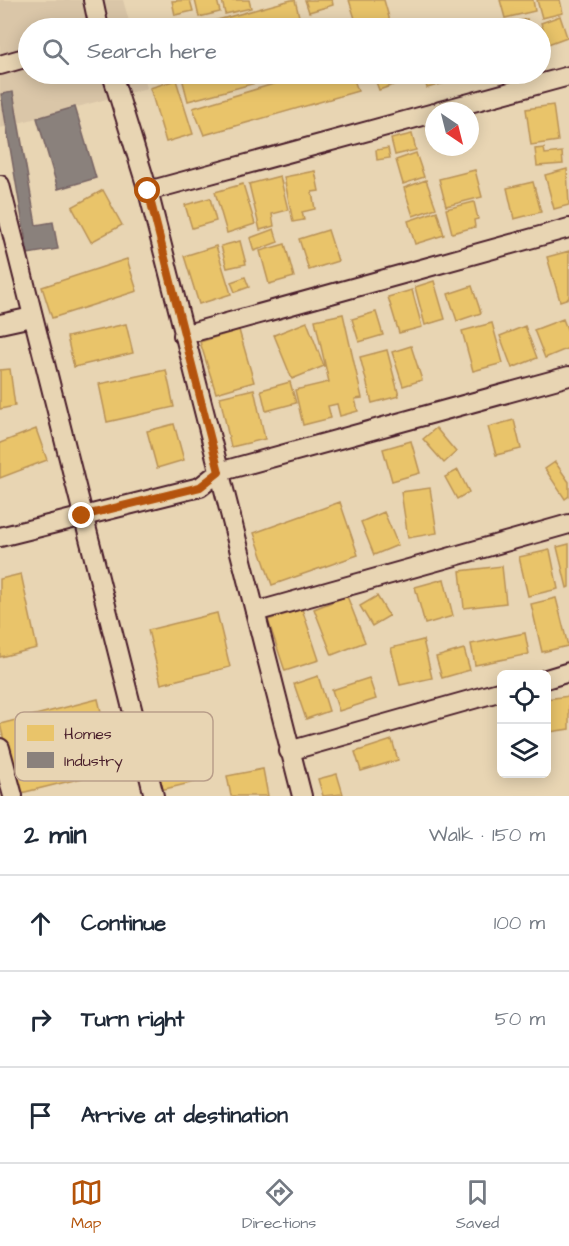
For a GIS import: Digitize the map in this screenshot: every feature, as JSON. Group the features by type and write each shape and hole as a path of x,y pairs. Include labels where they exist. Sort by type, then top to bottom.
{"street":[{"path":"93,0 97,18"},
{"path":"0,65 18,60"},
{"path":"551,81 569,76"},
{"path":"115,84 148,191 302,796"},
{"path":"473,102 540,84"},
{"path":"148,191 425,114"},
{"path":"0,185 132,712"},
{"path":"183,335 569,228"},
{"path":"0,324 32,317"},
{"path":"0,537 200,487 219,472 569,376"},
{"path":"255,612 569,524"},
{"path":"551,677 569,672"},
{"path":"290,751 497,692"},
{"path":"0,748 13,796"},
{"path":"150,781 154,796"}],"shaded area":[{"path":"0,0 123,0 128,18 18,18 18,84 146,84 147,88 0,128"}],"building: Homes":[{"path":"190,0 193,11 175,15 172,1"},
{"path":"195,0 217,0 220,12 199,17"},
{"path":"222,0 249,0 251,8 225,14"},
{"path":"295,0 300,18 225,18"},
{"path":"305,0 332,0 333,5 309,12"},
{"path":"349,0 384,0 389,18 355,18"},
{"path":"500,0 533,0 535,11 505,18"},
{"path":"537,0 560,0 563,13 542,18"},
{"path":"560,16 567,37 551,43 551,19"},
{"path":"163,84 177,84 193,134 166,142 150,88"},
{"path":"184,84 252,84 188,101"},
{"path":"273,84 356,84 358,91 204,135 193,108"},
{"path":"377,84 396,84 379,90"},
{"path":"426,84 441,84 427,88"},
{"path":"553,105 558,141 531,145 526,109"},
{"path":"412,134 416,150 395,155 391,139"},
{"path":"388,148 390,158 377,160 376,150"},
{"path":"544,148 545,154 562,152 563,164 537,166 535,149"},
{"path":"416,153 424,177 403,184 396,160"},
{"path":"567,169 569,205 554,209 545,175"},
{"path":"475,170 482,197 446,206 439,179"},
{"path":"315,171 319,191 312,192 315,209 302,212 304,220 293,222 284,177"},
{"path":"280,176 288,210 272,214 274,226 260,230 249,184"},
{"path":"426,180 436,208 413,216 404,188"},
{"path":"533,182 541,212 514,219 507,188"},
{"path":"243,184 255,224 227,233 215,192"},
{"path":"103,190 122,225 91,242 72,207"},
{"path":"210,198 216,221 192,228 185,205"},
{"path":"474,202 478,219 474,220 475,227 452,233 446,209"},
{"path":"437,211 444,235 415,244 408,221"},
{"path":"274,229 278,242 254,251 250,238"},
{"path":"328,230 338,261 309,270 299,239"},
{"path":"240,241 246,264 227,268 221,246"},
{"path":"285,244 294,277 269,284 260,251"},
{"path":"216,246 231,294 199,304 184,256"},
{"path":"569,251 569,298 560,301 547,257"},
{"path":"127,259 137,291 52,318 42,287"},
{"path":"245,277 249,287 235,292 231,282"},
{"path":"434,281 445,319 425,325 415,287"},
{"path":"472,286 481,313 457,321 448,294"},
{"path":"412,290 422,327 399,333 388,297"},
{"path":"376,312 383,335 359,342 352,319"},
{"path":"343,314 362,398 355,399 358,411 340,416 337,404 328,406 331,418 303,425 295,390 329,382 315,320"},
{"path":"563,319 569,334 569,348 545,358 534,330"},
{"path":"307,322 324,366 292,379 274,335"},
{"path":"492,323 503,363 473,371 462,331"},
{"path":"126,324 133,353 74,367 67,337"},
{"path":"525,326 537,358 512,368 500,336"},
{"path":"239,330 254,382 216,393 200,342"},
{"path":"411,346 422,380 403,386 392,352"},
{"path":"387,350 399,396 372,403 360,357"},
{"path":"10,369 15,406 0,409 0,370"},
{"path":"166,370 174,407 107,422 99,384"},
{"path":"290,382 296,403 266,411 261,390"},
{"path":"254,389 265,439 231,447 220,397"},
{"path":"514,420 521,449 496,455 488,427"},
{"path":"174,424 184,460 157,468 147,431"},
{"path":"436,428 456,452 444,463 423,439"},
{"path":"36,429 47,460 0,478 0,443"},
{"path":"411,441 420,473 392,481 383,449"},
{"path":"555,462 569,482 569,496 565,499 545,469"},
{"path":"458,470 469,492 457,499 445,477"},
{"path":"430,488 437,533 408,538 401,492"},
{"path":"340,502 358,555 272,585 254,533"},
{"path":"384,512 398,545 374,555 361,522"},
{"path":"569,544 569,587 567,588 557,547"},
{"path":"550,550 558,589 528,596 519,557"},
{"path":"502,566 506,603 464,608 460,571"},
{"path":"21,574 37,648 0,657 0,579"},
{"path":"444,579 453,616 425,624 415,587"},
{"path":"347,596 365,642 332,655 314,609"},
{"path":"377,596 389,616 372,626 360,606"},
{"path":"556,598 568,646 542,652 531,604"},
{"path":"302,609 319,660 285,671 268,620"},
{"path":"217,613 230,667 161,684 148,630"},
{"path":"525,633 529,654 475,665 471,644"},
{"path":"423,640 432,678 400,685 391,648"},
{"path":"464,649 470,670 442,678 436,657"},
{"path":"318,676 329,711 306,719 294,684"},
{"path":"369,678 376,699 339,711 332,690"},
{"path":"569,696 569,729 551,732 551,698"},
{"path":"98,699 101,712 47,712"},
{"path":"15,720 15,781 70,781 17,794 0,724"},
{"path":"392,740 398,760 361,771 355,752"},
{"path":"263,769 268,796 231,796 227,776"},
{"path":"337,774 343,794 323,796 318,779"},
{"path":"154,781 195,781 195,782 156,791"}],"building: Industry":[{"path":"13,92 36,225 53,222 58,249 28,254 1,94"},
{"path":"75,107 96,178 58,189 37,118"}],"route":[{"path":"82,516 200,487 219,472 148,191"}]}
